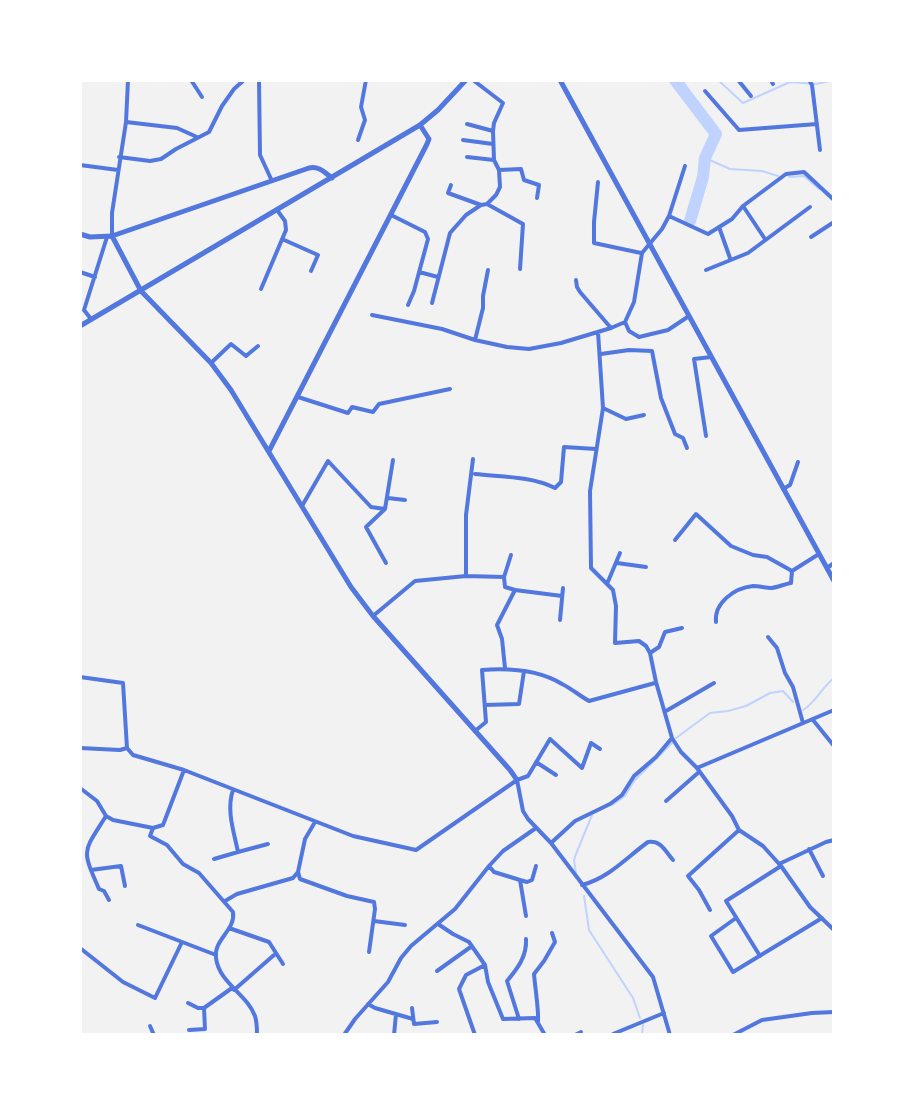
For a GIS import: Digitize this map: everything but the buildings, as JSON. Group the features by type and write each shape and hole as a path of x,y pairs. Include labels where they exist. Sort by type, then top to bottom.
{"street":[{"path":"91,319 82,306 110,236 126,122 128,80"},
{"path":"191,80 202,97"},
{"path":"119,157 150,161 161,159 209,132 222,106 244,80"},
{"path":"259,80 260,155 272,181"},
{"path":"358,140 365,120 361,107 366,80"},
{"path":"80,326 420,125 466,80"},
{"path":"432,303 450,233 466,215 496,195 500,187 499,170 494,160 493,131 503,103 473,80"},
{"path":"560,80 834,581"},
{"path":"738,80 751,96"},
{"path":"809,80 820,150"},
{"path":"705,91 739,130 817,124"},
{"path":"126,122 177,128 198,138"},
{"path":"467,124 493,131"},
{"path":"269,452 427,144 429,139 420,125"},
{"path":"463,140 493,144"},
{"path":"467,157 494,160"},
{"path":"80,165 118,170"},
{"path":"372,315 442,329 507,347 529,349 561,343 625,322 634,302 642,253 669,216 685,166"},
{"path":"80,234 110,236 315,167 332,178"},
{"path":"499,170 521,169 524,180 539,185 537,198"},
{"path":"669,216 708,234 732,219 743,206 786,174 804,172 834,200"},
{"path":"598,182 594,243 642,253"},
{"path":"451,185 448,193 484,205 523,224 520,269"},
{"path":"743,206 765,239"},
{"path":"706,270 748,253 810,207"},
{"path":"261,289 286,230 285,221 277,210"},
{"path":"391,215 425,232 428,239 408,305"},
{"path":"811,237 834,222"},
{"path":"719,227 731,260"},
{"path":"110,236 141,291 211,363 231,390 351,587 373,616 510,770 517,780 523,811 653,977 670,1035"},
{"path":"282,239 318,255 311,271"},
{"path":"475,340 488,270"},
{"path":"80,272 95,277"},
{"path":"419,272 438,277"},
{"path":"576,280 580,292 611,328"},
{"path":"625,322 629,331 639,337 668,330 689,316"},
{"path":"598,332 603,408 590,491 591,568 613,590 615,643 639,641 646,646 672,738 681,752 698,770 739,830 763,846 810,907 834,930"},
{"path":"211,363 231,344 246,356 258,346"},
{"path":"601,354 629,350 656,351 661,398 675,434 683,438 687,448"},
{"path":"706,436 694,359 711,357"},
{"path":"298,397 348,413 352,407 373,412 379,404 450,389"},
{"path":"603,408 626,419 644,415"},
{"path":"475,474 528,479 555,488 561,482 564,447 596,449"},
{"path":"466,576 466,515 473,459"},
{"path":"386,563 366,527 385,509 393,460"},
{"path":"302,506 328,461 371,507 385,509"},
{"path":"783,489 790,485 798,462"},
{"path":"387,498 405,500"},
{"path":"675,540 696,514 731,546 767,557 792,571"},
{"path":"607,584 620,553"},
{"path":"792,571 819,554"},
{"path":"511,555 504,577 505,587 562,596"},
{"path":"617,563 646,567"},
{"path":"827,568 834,563"},
{"path":"716,622 715,613 720,603 739,590 791,583 792,571"},
{"path":"373,616 415,581 466,576 504,577"},
{"path":"560,620 563,588"},
{"path":"505,669 502,639 497,625 515,590"},
{"path":"650,653 659,647 665,632 682,628"},
{"path":"768,637 777,648 793,687 803,724"},
{"path":"475,731 486,722 482,670 524,671 560,682 589,701 656,682"},
{"path":"485,705 519,704 524,671"},
{"path":"80,677 123,683 127,748 133,755 184,770 353,836 416,850 517,780 528,776 550,739 582,768 591,743 600,749"},
{"path":"666,711 714,683"},
{"path":"666,801 698,770 834,710"},
{"path":"813,719 834,746"},
{"path":"551,843 575,821 622,795 634,776 672,738"},
{"path":"80,748 127,748"},
{"path":"536,762 556,775"},
{"path":"80,788 97,801 106,816 153,828 163,825 184,770"},
{"path":"233,790 230,800 238,852"},
{"path":"106,816 88,846 86,860 99,889 109,900"},
{"path":"225,901 237,894 293,878 298,872 305,839 315,822"},
{"path":"153,828 150,836 167,845 183,864 199,873 233,912 233,924 223,936 216,955 221,971 256,1018 257,1035"},
{"path":"344,1035 388,982 411,946 455,909 489,866 513,842 536,828"},
{"path":"710,910 688,876 739,830"},
{"path":"661,844 668,839"},
{"path":"760,956 726,901 780,865 834,840"},
{"path":"582,885 603,877 648,842 661,844 673,860"},
{"path":"214,859 268,844"},
{"path":"809,849 823,876"},
{"path":"91,870 121,866 125,886"},
{"path":"489,866 494,872 527,882 532,880 536,866"},
{"path":"298,872 300,879 374,902 369,952"},
{"path":"520,880 526,916"},
{"path":"736,918 711,936 733,972 822,918"},
{"path":"374,921 405,925"},
{"path":"438,924 472,946 485,965 488,982 503,1019 535,1018 545,1035"},
{"path":"138,925 216,955"},
{"path":"229,928 269,942 283,964"},
{"path":"538,1022 534,974 555,942 552,933"},
{"path":"519,1019 507,981 527,950 526,939"},
{"path":"80,948 123,982 155,998 182,942"},
{"path":"437,971 472,946"},
{"path":"188,1003 204,1008 233,989 275,954"},
{"path":"475,1035 459,989 466,975 485,965"},
{"path":"368,1004 413,1019"},
{"path":"189,1030 205,1029 204,1008"},
{"path":"412,1008 414,1024 437,1022"},
{"path":"733,1035 762,1020 834,1012"},
{"path":"617,1034 664,1013"},
{"path":"394,1035 396,1014"},
{"path":"150,1026 154,1035"},
{"path":"574,1033 581,1032"}],"waterway":[{"path":"675,80 716,134 705,158 703,177 690,221"},
{"path":"678,86 688,80"},
{"path":"718,80 743,103 790,82 816,84 834,80"},
{"path":"705,158 730,169 762,171 778,176"},
{"path":"789,177 804,176 819,189"},
{"path":"803,710 834,678"},
{"path":"676,738 710,713 746,706 770,693 783,691 793,702"},
{"path":"612,805 625,796 634,781 672,743"},
{"path":"576,873 574,860 592,815"},
{"path":"584,896 589,930 633,998 640,1018"},
{"path":"642,1035 643,1025"}]}
